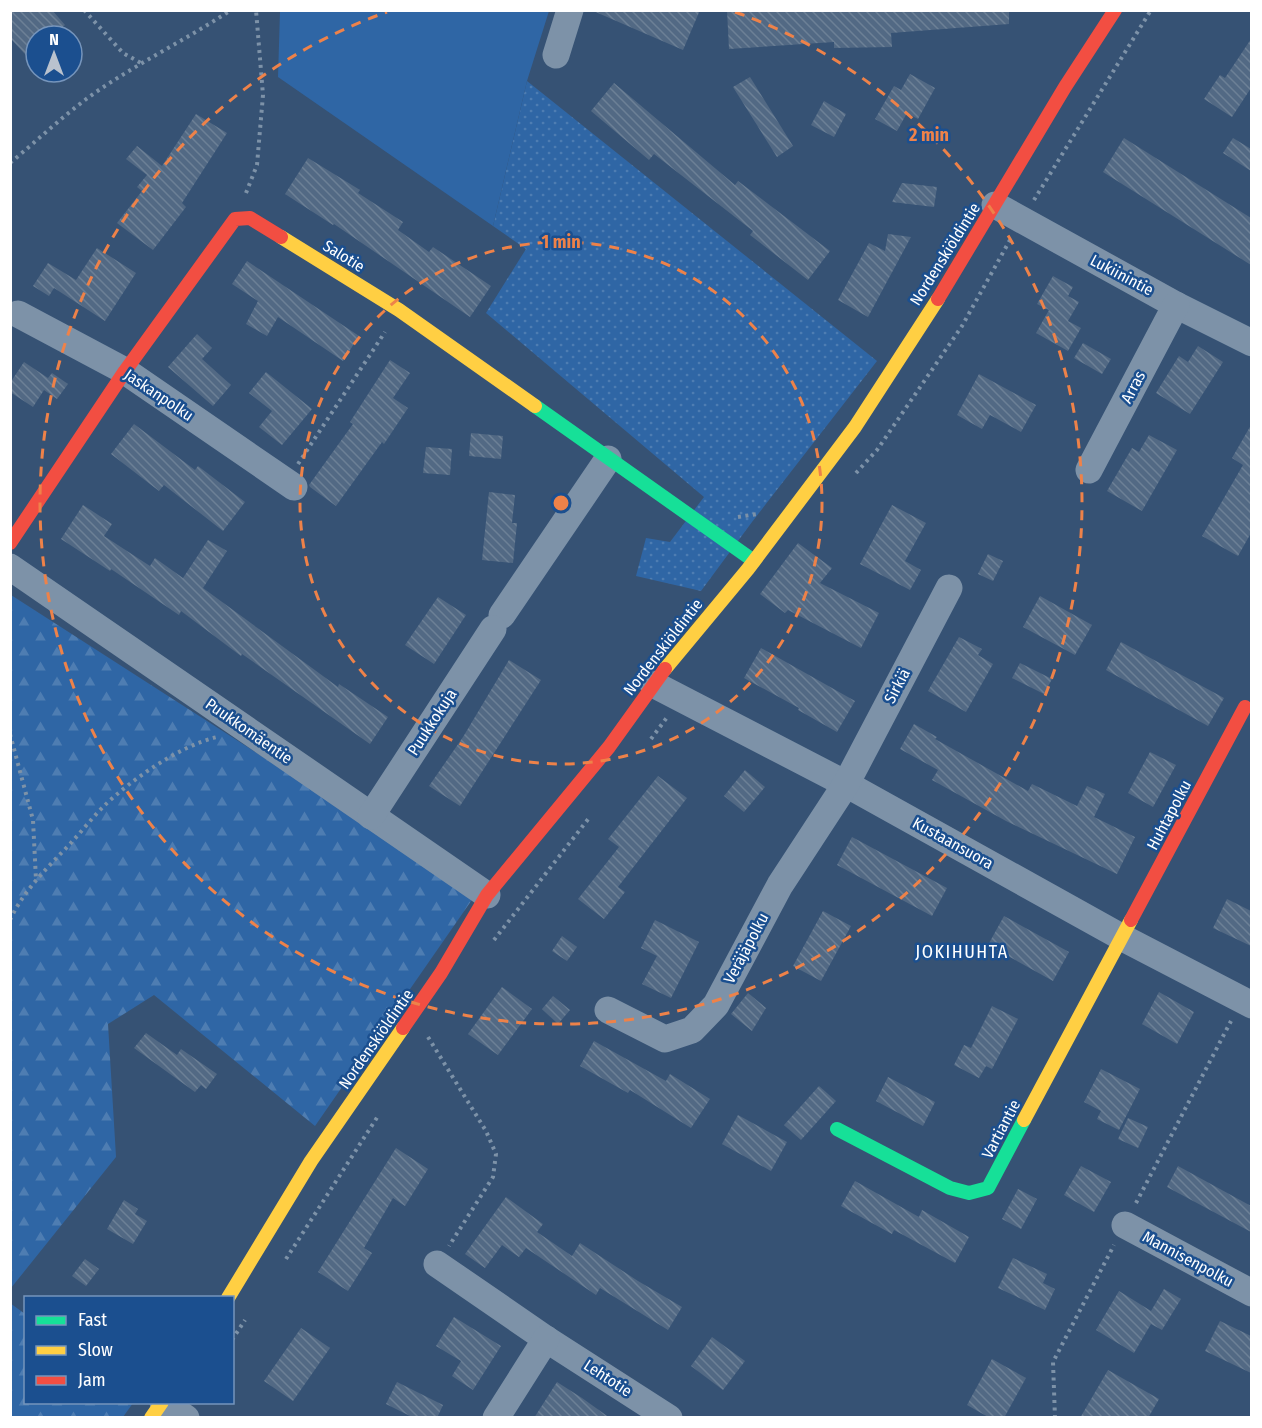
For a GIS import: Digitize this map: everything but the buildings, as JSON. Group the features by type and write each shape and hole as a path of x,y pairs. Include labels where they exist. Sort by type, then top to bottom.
{"street":[{"path":"556,55 570,10"},
{"name":"Nordenskiöldintie","path":"229,1296 311,1161 441,973 487,895 609,747 652,684 754,561 855,427 952,278 1065,87 1115,10"},
{"name":"Lukiinintie","path":"995,204 1176,305 1251,343"},
{"name":"Salotie","path":"235,219 250,218 263,225 399,310 754,561"},
{"path":"10,543 125,371 235,219"},
{"name":"Arras","path":"1089,470 1176,305"},
{"name":"Jaskanpolku","path":"18,314 125,371 290,485"},
{"name":"Puukkokuja","path":"371,816 497,622 608,459"},
{"name":"Puukkomäentie","path":"10,567 487,895"},
{"name":"Sirkiä","path":"846,784 949,588"},
{"name":"Kustaansuora","path":"652,684 846,784 1123,938 1251,1005"},
{"name":"Huhtapolku","path":"1123,938 1245,707"},
{"name":"Veräjäpolku","path":"608,1010 665,1039 692,1030 716,1005 780,885 846,784"},
{"name":"Vartiantie","path":"837,1129 950,1188 969,1193 988,1188 1123,938"},
{"name":"Mannisenpolku","path":"1125,1225 1251,1293"},
{"name":"Lehtotie","path":"437,1264 546,1339 669,1418"},
{"path":"496,1418 546,1339"},
{"path":"151,1418 161,1404"},
{"path":"165,1404 186,1418"}],"path":[{"path":"84,10 123,53 141,63"},
{"path":"10,163 94,93 141,63 192,36 231,10"},
{"path":"235,219 257,165 263,94 256,10"},
{"path":"290,485 399,310"},
{"path":"10,920 36,880 104,806 134,781 172,757 206,740 246,729"},
{"path":"10,734 33,820 36,880"},
{"path":"428,1037 486,1131 496,1154 493,1177 437,1264"}],"green space":[{"path":"280,11 549,11 527,81 493,226 278,77"},
{"path":"527,81 877,361 701,591 636,576 646,538 670,542 704,497 486,313 526,249 493,226"},
{"path":"11,595 476,894 315,1126 154,995 108,1024 116,1157 11,1288"},
{"path":"10,1303 24,1313 24,1404 132,1404 123,1417 11,1417"}],"traffic: fast":[{"path":"535,406 754,561"},
{"path":"837,1129 950,1188 969,1193 988,1188 1024,1120"}],"traffic: slow":[{"path":"281,237 399,310 535,406"},
{"path":"665,669 748,569 855,427 938,299"},
{"path":"1024,1120 1131,920"},
{"path":"229,1296 311,1161 403,1028"},
{"path":"151,1418 161,1404"}],"traffic: jam":[{"path":"938,299 1065,87 1115,10"},
{"path":"10,543 125,371 235,219 250,218 281,237"},
{"path":"403,1028 441,973 487,895 609,747 665,669"},
{"path":"1131,920 1245,707"}],"district":[{"name":"JOKIHUHTA","path":"962,952"}]}
